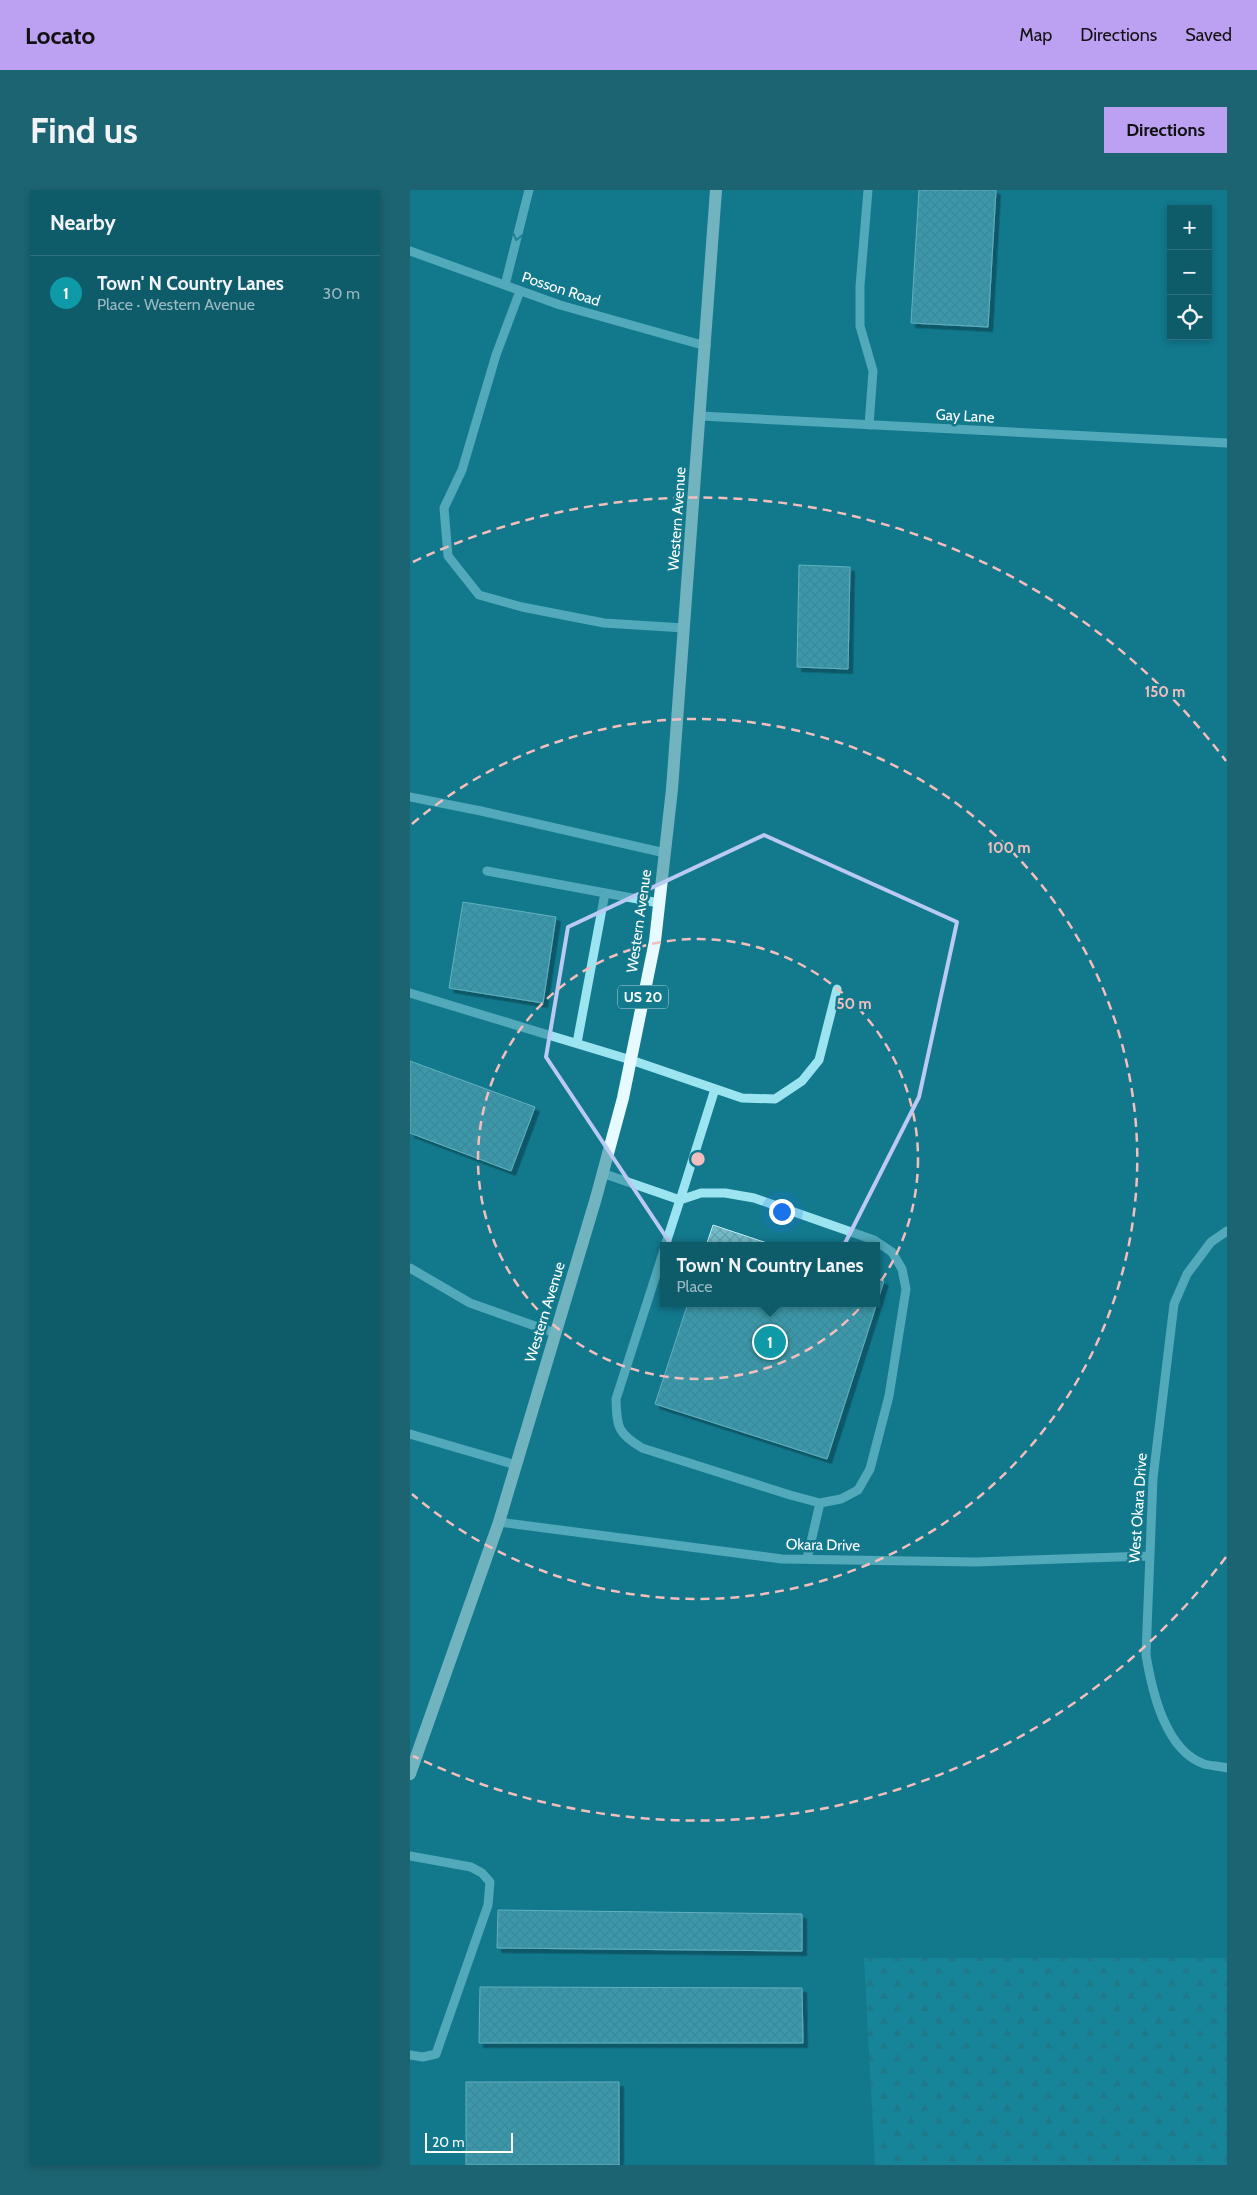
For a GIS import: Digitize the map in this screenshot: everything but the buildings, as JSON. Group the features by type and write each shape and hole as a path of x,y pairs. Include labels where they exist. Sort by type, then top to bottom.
{"main road":[{"name":"Western Avenue","path":"410,1774 499,1522 555,1333 602,1173 631,1060 655,940 665,853 684,628 701,416 716,190"}],"street":[{"path":"505,285 529,190"},
{"path":"868,190 860,286 860,326 873,371 869,424"},
{"name":"Posson Road","path":"410,251 560,305 706,346"},
{"path":"520,291 496,355 462,470 444,508 448,556 479,595 522,608 604,623 684,628"},
{"name":"Gay Lane","path":"701,416 1227,444"},
{"path":"410,797 481,811 665,853"},
{"path":"487,871 659,903"},
{"path":"577,1043 605,893"},
{"path":"410,993 631,1060 742,1098 775,1099 802,1081 819,1060 837,989"},
{"path":"666,1242 714,1089"},
{"path":"602,1173 680,1200 701,1192 726,1193 754,1198 877,1242"},
{"name":"West Okara Drive","path":"1227,1231 1211,1242 1187,1274 1174,1304 1153,1478 1148,1556 1146,1655 1151,1684 1168,1732 1184,1750 1203,1764 1227,1768"},
{"path":"660,1262 616,1399 617,1422 625,1438 642,1448 820,1503 841,1499 858,1490 870,1469 889,1396 906,1289 902,1269 892,1252 880,1244"},
{"path":"410,1268 470,1303 555,1333"},
{"path":"410,1434 516,1465"},
{"path":"807,1559 820,1503"},
{"name":"Okara Drive","path":"499,1522 782,1559 976,1562 1148,1556"},
{"path":"410,1856 471,1867 482,1873 490,1882 488,1904 436,2054 423,2057 410,2054"}],"highlighted area":[{"path":"764,835 957,922 919,1097 835,1263 678,1255 546,1057 568,927"}],"green space":[{"path":"864,1958 1227,1958 1227,2165 875,2165"}],"place":[{"name":"Town' N Country Lanes","path":"770,1342"}]}
